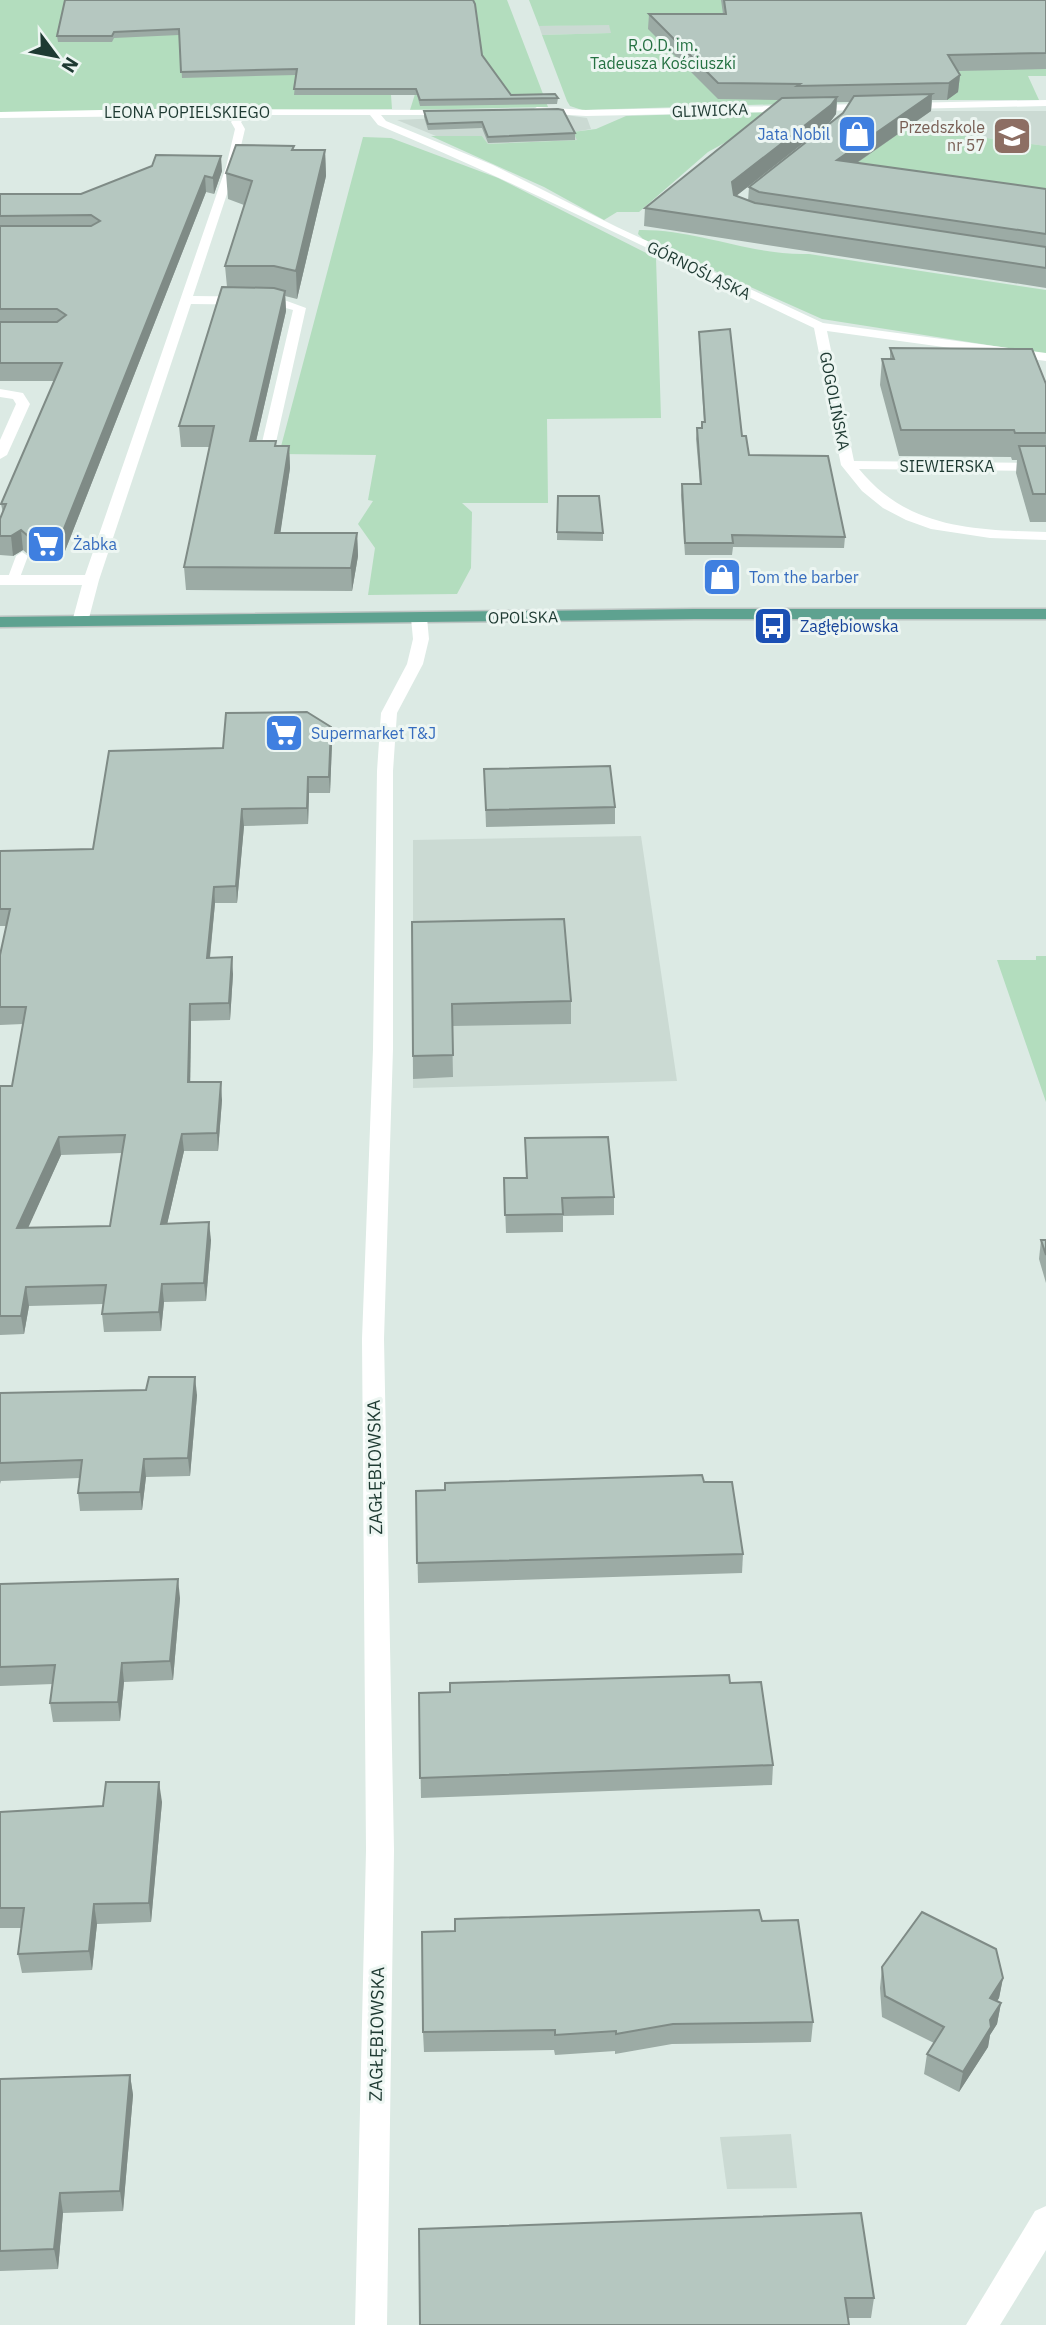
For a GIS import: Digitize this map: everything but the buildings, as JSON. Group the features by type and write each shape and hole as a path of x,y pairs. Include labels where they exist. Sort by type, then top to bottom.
{"main road":[{"name":"OPOLSKA","path":"0,622 1046,614"}],"street":[{"name":"GLIWICKA","path":"519,111 558,110 586,113 1046,103"},
{"path":"842,117 849,106"},
{"path":"80,621 91,580 231,167 240,129 236,122 244,112"},
{"name":"LEONA POPIELSKIEGO","path":"0,115 244,112 374,114"},
{"path":"374,114 467,112"},
{"name":"GÓRNOŚLĄSKA","path":"374,114 382,123 489,167 676,260 821,327 1046,357"},
{"path":"185,300 276,300 300,308 267,451"},
{"name":"GOGOLIŃSKA","path":"821,327 848,465 860,482 904,514 930,526 981,536 1046,536"},
{"path":"0,393 18,396 23,404 0,456"},
{"name":"SIEWIERSKA","path":"848,465 1046,467"},
{"path":"6,580 91,580"},
{"name":"ZAGŁĘBIOWSKA","path":"371,2325 380,1850 373,1339 383,1049 385,771 388,713 415,664 421,639 419,618"},
{"path":"982,2325 1046,2221"}],"lane":[{"path":"6,580 22,556"}],"shaded area":[{"path":"609,24 612,33 542,35 539,26"},
{"name":"Przedszkole nr 57","path":"900,111 1046,111 1046,146 883,124"},
{"path":"551,113 587,118 591,129 574,132 578,140 488,144 482,136 436,136 397,120"},
{"path":"641,836 677,1081 413,1088 413,840"},
{"path":"791,2134 797,2188 727,2189 720,2137"}],"green space":[{"name":"R.O.D. im. Tadeusza Kościuszki","path":"0,0 507,0 548,107 410,110 415,94 391,95 392,109 0,112"},
{"name":"R.O.D. im. Tadeusza Kościuszki","path":"529,0 1046,0 1046,76 1028,76 1039,100 917,100 582,110 570,106 567,101 542,35 611,33 609,25 539,26"},
{"path":"782,111 708,152 639,212 617,212 604,220 544,187 431,136 482,136 488,144 577,140 573,132 596,129 626,116"},
{"path":"883,124 1046,146 1046,195 837,166"},
{"path":"363,137 391,138 498,178 656,258 661,418 547,419 548,503 462,503 472,512 471,568 457,594 368,595 375,548 358,524 373,501 368,500 376,455 279,454"},
{"path":"639,230 682,234 767,251 809,254 1046,290 1046,354 822,319 643,239 638,234"},
{"path":"1036,956 1046,956 1046,1102 997,960 1036,960"}],"place":[{"name":"Jata Nobil","path":"857,134"},
{"name":"Przedszkole nr 57","path":"1012,136"},
{"name":"Żabka","path":"46,544"},
{"name":"Tom the barber","path":"722,577"},
{"name":"Zagłębiowska","path":"773,626"},
{"name":"Supermarket T&J","path":"284,733"}]}
